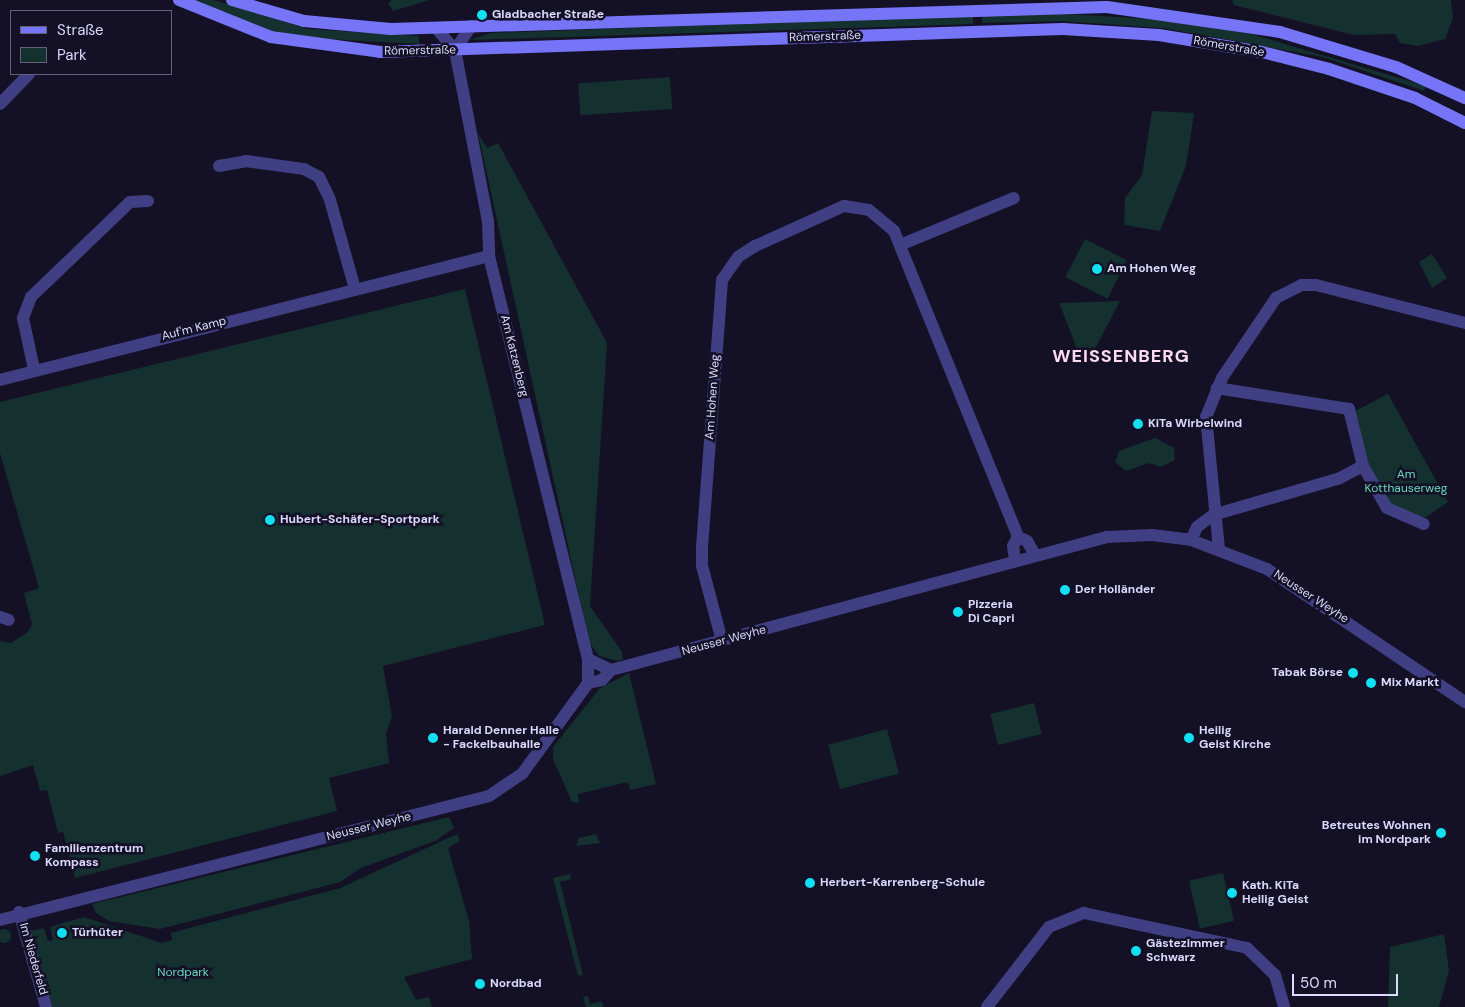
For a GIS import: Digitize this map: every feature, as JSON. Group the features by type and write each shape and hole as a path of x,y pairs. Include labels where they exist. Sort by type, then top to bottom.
{"main road":[{"name":"Römerstraße","path":"179,0 247,30 308,45 380,52 1102,30 1196,40 1294,60 1415,98 1465,123"},
{"name":"Römerstraße","path":"232,0 320,23 436,28 1107,7 1280,32 1396,67 1465,98"}],"street":[{"path":"455,50 471,26"},
{"name":"Am Katzenberg","path":"436,28 455,50 488,221 490,256 588,659 588,684"},
{"path":"0,104 28,75"},
{"path":"219,166 246,161 304,169 319,177 330,200 355,289"},
{"path":"900,245 1014,198"},
{"path":"34,369 23,318 31,298 130,202 148,201"},
{"name":"Am Hohen Weg","path":"722,642 702,566 722,280 738,258 754,246 844,206 876,214 894,231 1018,537 1027,541 1036,555"},
{"name":"Auf'm Kamp","path":"0,380 34,369 490,256"},
{"path":"1219,549 1213,516 1206,417 1217,388 1276,298 1302,285 1465,323"},
{"path":"1217,388 1349,409 1363,466 1387,508 1424,524"},
{"path":"1191,540 1197,527 1213,516 1340,478 1363,466"},
{"name":"Neusser Weyhe","path":"0,920 19,912 489,796 522,774 588,684 602,680 611,670 722,642 1015,560 1123,536 1191,540 1219,549 1277,573 1465,702"},
{"name":"Am Hohen Weg","path":"1015,560 1013,546 1018,537"},
{"path":"588,659 611,670"},
{"name":"Im Niederfeld","path":"19,912 46,1007"},
{"path":"988,1007 1049,927 1084,913 1247,948 1275,974 1284,1007"}],"green space":[{"path":"194,0 214,0 308,29 419,36 419,44 308,38 270,30"},
{"path":"392,0 430,0 393,11 388,3"},
{"path":"1232,0 1451,0 1453,18 1445,39 1418,46 1400,43 1395,34 1354,35 1234,5"},
{"path":"1051,13 1168,20 1255,35 1426,86 1424,91 1323,57 1163,28 1060,21 982,23 982,15"},
{"path":"973,16 973,24 469,40 491,33"},
{"path":"670,77 672,109 580,115 578,83"},
{"name":"Am Hohen Weg","path":"1152,111 1194,113 1186,166 1160,231 1124,225 1125,198 1142,175"},
{"path":"478,133 487,148 498,143 607,343 590,606 622,652 623,659 618,661 599,656 589,642"},
{"name":"Am Hohen Weg","path":"1085,239 1127,260 1107,299 1065,277"},
{"path":"1432,254 1447,278 1432,288 1419,262"},
{"name":"Hubert-Schäfer-Sportpark","path":"465,289 545,625 383,666 392,716 386,733 389,763 329,778 337,811 75,878 63,832 58,833 47,790 40,791 33,765 0,776 0,641 11,643 28,632 32,624 24,593 39,588 0,453 0,402"},
{"path":"1120,301 1096,347 1078,351 1059,303"},
{"name":"Am Kotthauserweg","path":"1388,394 1448,502 1426,517 1411,516 1388,503 1364,460 1355,411"},
{"path":"1155,438 1174,448 1175,460 1161,467 1149,463 1126,471 1115,462 1119,451"},
{"path":"629,673 656,784 630,790 628,782 578,794 579,803 572,802 553,759 553,747 600,688"},
{"path":"1034,703 1042,734 998,745 990,714"},
{"path":"887,729 899,773 840,789 828,745"},
{"path":"449,817 454,828 435,841 361,868 340,882 160,929 109,921 96,913 92,904"},
{"name":"Nordpark","path":"457,834 460,841 448,848 469,921 472,959 404,977 416,1000 429,997 432,1007 52,1007 30,931 44,928 48,941 53,940 50,927 84,917 162,943 172,940 171,933 340,888"},
{"path":"596,834 600,843 576,846 579,838"},
{"path":"1223,873 1234,921 1200,929 1189,881"},
{"path":"570,874 571,879 560,882 583,975 578,976 553,878"},
{"path":"4,929 10,933 9,941 4,943 -1,941 -1,931"},
{"path":"1444,934 1449,971 1439,1007 1388,1007 1390,947"},
{"path":"588,996 590,1004 602,1001 603,1007 586,1007 583,997"}],"place":[{"name":"Gladbacher Straße","path":"482,15"},
{"name":"Am Hohen Weg","path":"1097,269"},
{"name":"KiTa Wirbelwind","path":"1138,424"},
{"name":"Hubert-Schäfer-Sportpark","path":"270,520"},
{"name":"Der Holländer","path":"1065,590"},
{"name":"Pizzeria Di Capri","path":"958,612"},
{"name":"Tabak Börse","path":"1353,673"},
{"name":"Mix Markt","path":"1371,683"},
{"name":"Harald Denner Halle - Fackelbauhalle","path":"433,738"},
{"name":"Heilig Geist Kirche","path":"1189,738"},
{"name":"Betreutes Wohnen im Nordpark","path":"1441,833"},
{"name":"Familienzentrum Kompass","path":"35,856"},
{"name":"Herbert-Karrenberg-Schule","path":"810,883"},
{"name":"Kath. KiTa Heilig Geist","path":"1232,893"},
{"name":"Türhüter","path":"62,933"},
{"name":"Gästezimmer Schwarz","path":"1136,951"},
{"name":"Nordbad","path":"480,984"}],"district":[{"name":"WEISSENBERG","path":"1121,356"}]}
